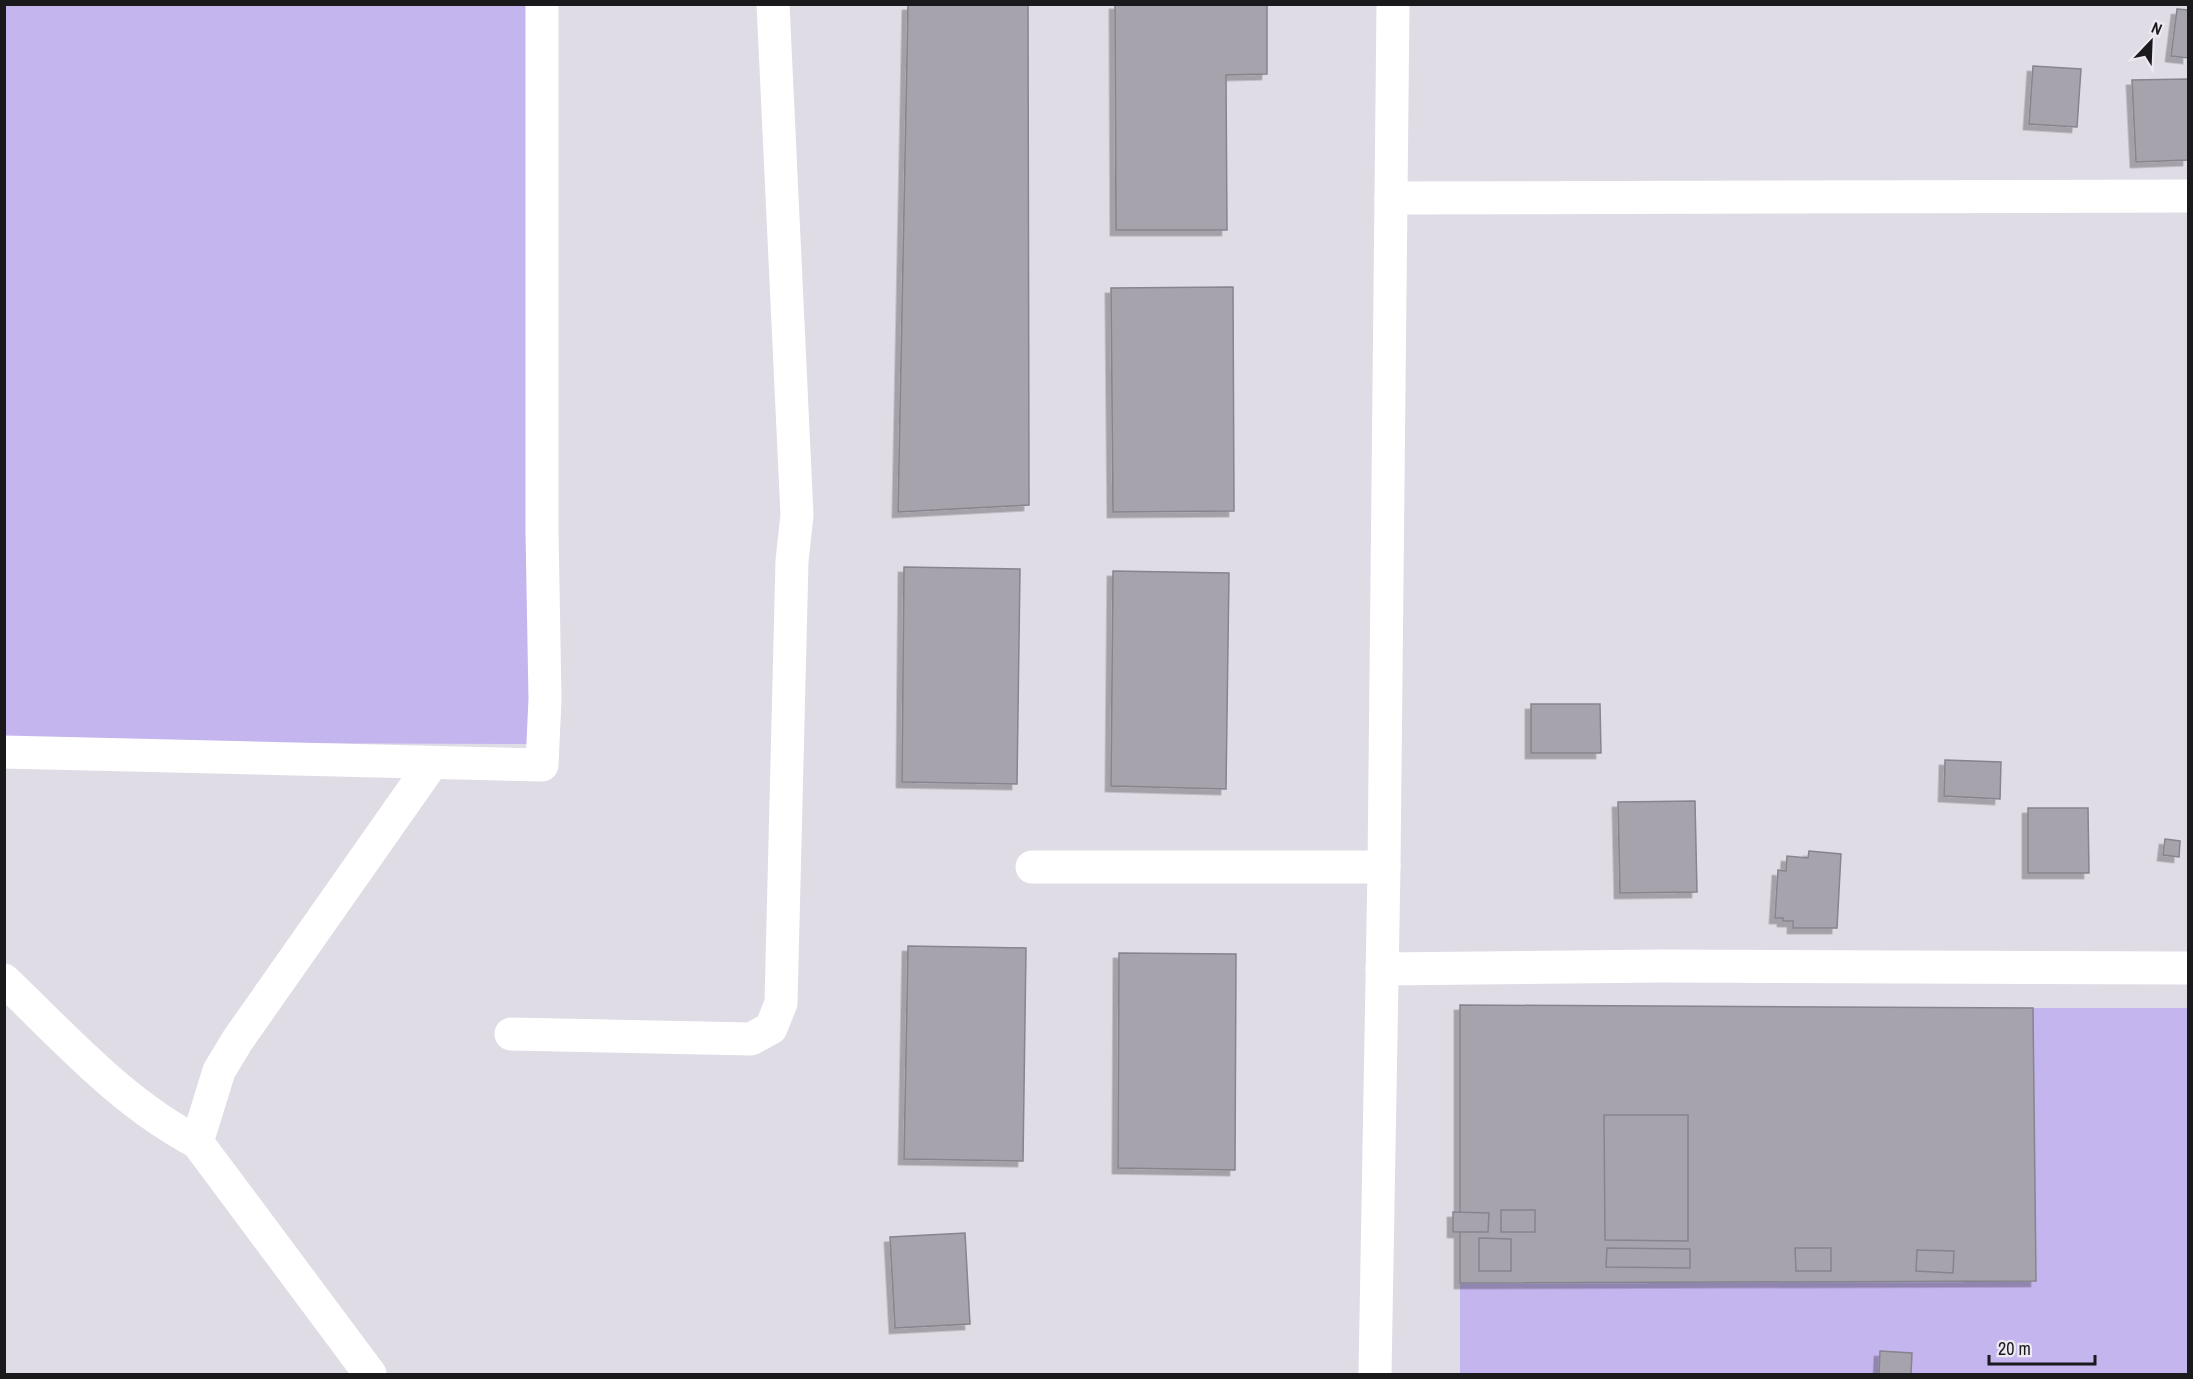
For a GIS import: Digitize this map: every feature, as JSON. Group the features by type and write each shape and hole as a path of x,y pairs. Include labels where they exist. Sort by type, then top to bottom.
{"street":[{"path":"4,752 542,765 545,699 542,531 542,4"},
{"path":"511,1034 751,1039 771,1028 781,1004 792,561 797,515 773,4"},
{"path":"1375,1374 1384,867 1393,4"},
{"path":"1391,198 2188,196"},
{"path":"197,1142 219,1071 237,1041 432,763"},
{"path":"1032,867 1384,867"},
{"path":"1382,969 1661,966 2188,968"},
{"path":"4,980 137,1105 197,1142 370,1374"}],"shaded area":[{"path":"5,5 528,5 532,744 5,742"},
{"path":"2033,1008 2188,1008 2188,1374 1460,1374 1460,1283 2036,1281"}],"building":[{"path":"1028,4 1029,505 898,512 908,5"},
{"path":"1115,4 1267,4 1267,74 1226,75 1227,230 1116,230"},
{"path":"2177,9 2188,10 2188,58 2171,56"},
{"path":"2033,66 2081,69 2077,127 2029,124"},
{"path":"2188,79 2188,160 2136,162 2132,80"},
{"path":"1233,287 1234,511 1113,512 1111,288"},
{"path":"904,567 1020,569 1017,784 902,782"},
{"path":"1113,571 1229,573 1226,789 1111,786"},
{"path":"1531,704 1600,704 1601,753 1531,753"},
{"path":"1945,760 2001,762 2000,799 1944,796"},
{"path":"1695,801 1697,892 1620,893 1618,802"},
{"path":"2028,808 2088,808 2089,873 2028,873"},
{"path":"2165,839 2180,841 2179,857 2163,855"},
{"path":"1809,851 1841,854 1837,928 1793,928 1793,921 1775,918 1778,870 1786,871 1787,856 1808,858"},
{"path":"908,946 1026,948 1023,1161 904,1159"},
{"path":"1119,953 1236,954 1235,1170 1118,1168"},
{"path":"1460,1005 2033,1008 2036,1281 1460,1283"},
{"path":"1604,1115 1688,1115 1688,1241 1605,1240"},
{"path":"1501,1210 1535,1210 1535,1232 1501,1232"},
{"path":"1453,1212 1489,1213 1488,1232 1453,1232"},
{"path":"965,1233 970,1324 895,1328 890,1237"},
{"path":"1479,1238 1511,1239 1511,1271 1479,1271"},
{"path":"1607,1248 1690,1249 1690,1268 1606,1267"},
{"path":"1795,1248 1831,1248 1831,1271 1796,1271"},
{"path":"1917,1250 1954,1251 1953,1273 1916,1271"},
{"path":"1880,1351 1912,1353 1911,1374 1879,1374"}]}
